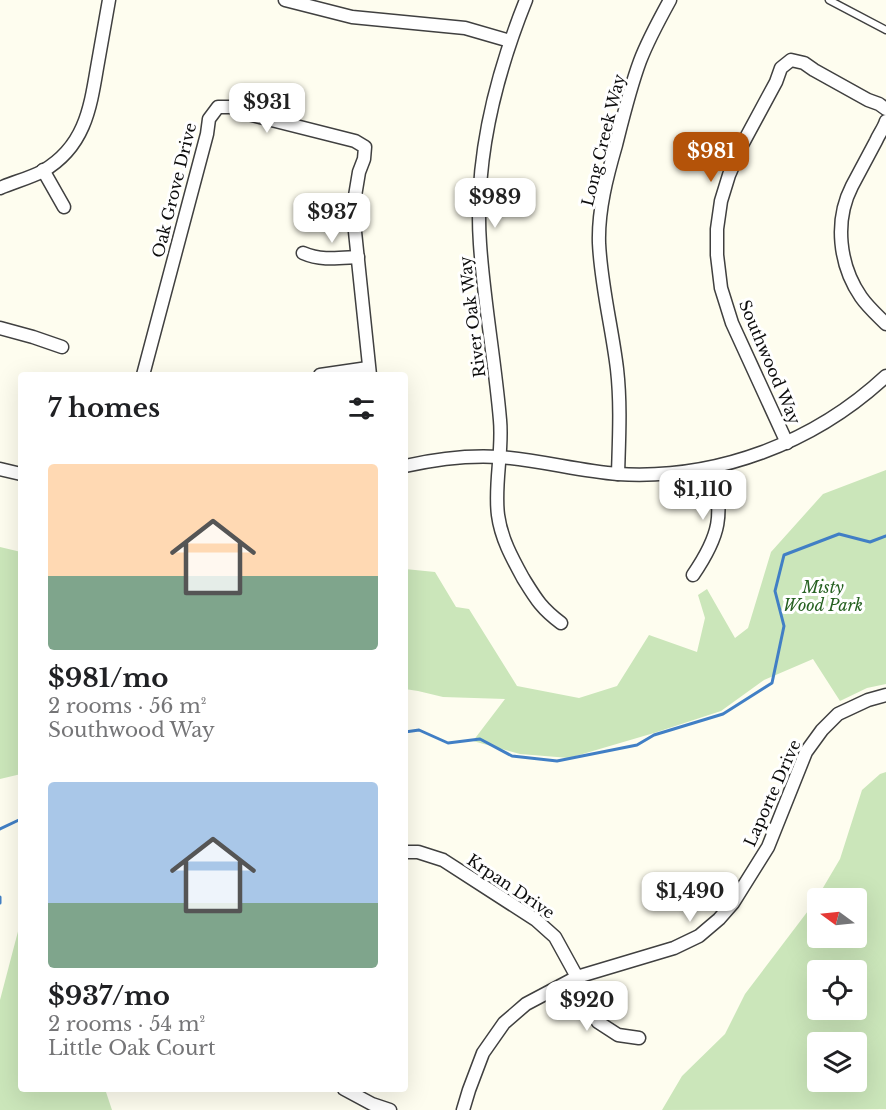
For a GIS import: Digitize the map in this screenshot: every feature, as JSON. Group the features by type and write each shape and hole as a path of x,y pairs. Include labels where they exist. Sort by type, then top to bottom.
{"street":[{"path":"0,188 43,171 67,151 76,140 85,123 91,100 109,0"},
{"path":"285,0 352,17 465,28 510,41"},
{"name":"River Oak Way","path":"526,0 510,41 489,123 483,156 480,242 500,423 498,516 511,557 538,602 561,623"},
{"name":"Long Creek Way","path":"618,474 620,394 601,275 599,240 602,204 617,140 640,62 650,36 670,0"},
{"name":"Southwood Way","path":"787,443 732,323 721,288 717,229 723,192 742,145 776,82 781,68 791,60 804,63 886,110"},
{"name":"Oak Grove Drive","path":"144,372 207,134 209,119 218,107 231,107 244,113 355,141 365,147 355,196 354,222 369,371"},
{"path":"886,121 850,190 842,217 841,231 844,259 854,284 860,296 886,324"},
{"path":"43,171 64,207"},
{"path":"303,254 323,259 358,257"},
{"path":"0,328 62,347"},
{"path":"408,465 453,458 500,457 618,474 652,474 713,468 787,443 828,421 858,401 886,376"},
{"path":"693,575 714,540 718,525 718,493 713,468"},
{"path":"0,469 18,473"},
{"name":"Laporte Drive","path":"463,1110 483,1053 504,1023 526,1004 577,977 674,948 699,936 719,919 733,903 768,848 806,752 822,730 838,714 868,700 886,695"},
{"name":"Krpan Drive","path":"408,852 418,852 443,860 536,920 555,937 598,1022 618,1035 639,1038"},
{"path":"350,1092 372,1104 390,1110"}],"lane":[{"path":"829,0 886,30"}],"green space":[{"name":"Misty Wood Park","path":"886,470 886,684 867,688 840,701 813,659 764,680 721,711 569,758 520,754 473,741 505,699 443,697 408,689 408,569 435,572 456,607 469,609 517,686 579,698 617,686 649,635 697,652 705,618 698,595 707,589 735,638 748,628 771,552 823,494"},
{"path":"0,547 18,551 18,775 0,779"},
{"path":"886,772 886,1109 662,1110 682,1076 725,1034 745,994 807,912 807,948 867,948 867,888 823,888 840,859 862,790 880,774"},
{"path":"18,931 18,1092 106,1092 112,1110 0,1110 0,1000"}],"waterway":[{"path":"408,732 419,730 448,743 480,739 512,756 557,761 637,745 654,735 723,714 772,683 784,626 775,591 784,555 839,534 870,542 886,536"},
{"path":"0,829 18,820"},
{"path":"0,897 0,903"}]}
